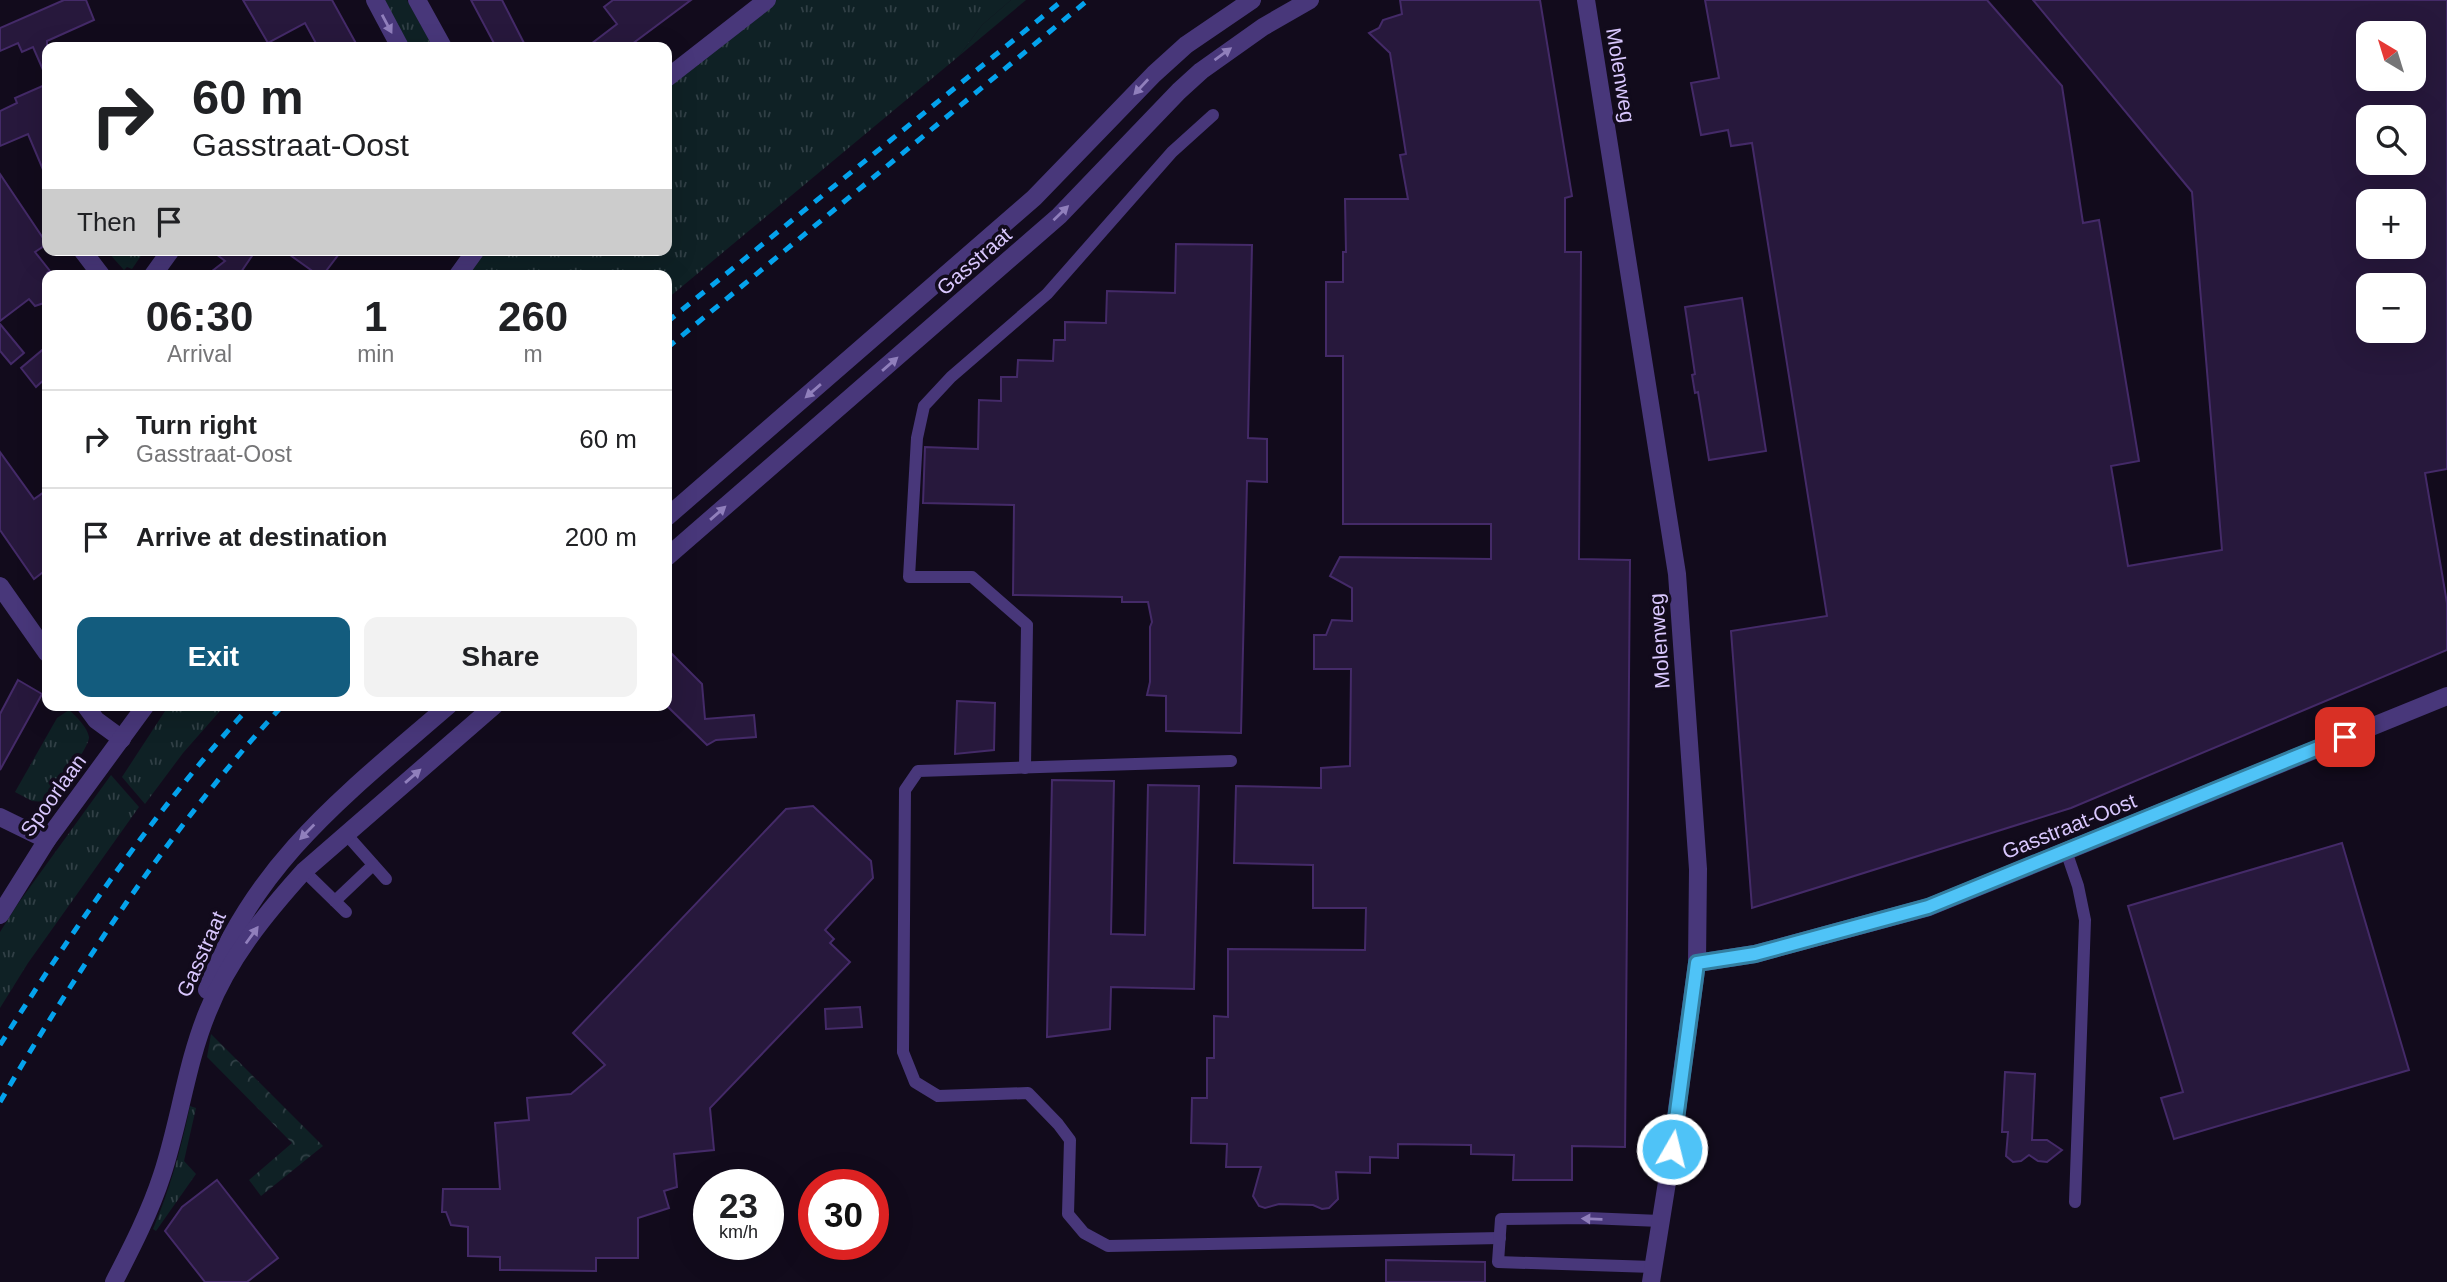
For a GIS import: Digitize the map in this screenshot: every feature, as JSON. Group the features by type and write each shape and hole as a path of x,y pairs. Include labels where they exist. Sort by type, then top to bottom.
{"street":[{"path":"375,0 397,42"},
{"path":"417,0 440,42"},
{"path":"672,74 767,0"},
{"name":"Gasstraat","path":"672,513 1034,198 1178,52 1252,0"},
{"name":"Gasstraat","path":"672,553 1059,216 1201,71 1263,27 1310,0"},
{"name":"Molenweg","path":"1586,0 1677,574 1698,869 1697,963 1652,1275"},
{"path":"87,256 98,270"},
{"path":"0,586 42,646"},
{"name":"Gasstraat-Oost","path":"1697,963 1755,954 1912,912 2447,696"},
{"path":"89,711 96,720 122,739"},
{"name":"Spoorlaan","path":"0,915 47,840 142,711"},
{"name":"Gasstraat","path":"184,1085 202,1005 216,967 233,930 262,885 326,813 442,711"},
{"name":"Gasstraat","path":"114,1282 147,1215 162,1176 194,1045 227,972 256,928 304,871 488,711"},
{"path":"326,813 346,834"},
{"path":"0,817 47,840"},
{"path":"287,854 304,871"}],"lane":[{"path":"1025,768 1027,625 972,577 909,577 917,438 925,406 951,377 1047,294 1172,152 1213,115"},
{"path":"1231,761 918,771 905,790 903,1052 915,1082 937,1096 1028,1093 1070,1140 1068,1214 1084,1233 1108,1246 1500,1238"},
{"path":"346,834 386,879"},
{"path":"2066,852 2078,886 2085,920 2075,1202"},
{"path":"335,901 373,865"},
{"path":"304,871 346,912"},
{"path":"1652,1275 1498,1262 1501,1219 1660,1221"}],"green space":[{"path":"384,0 407,0 430,42 406,42"},
{"path":"768,0 1011,0 982,25 959,56 672,295 672,270 471,270 481,256 672,256 672,76"},
{"path":"1011,0 1026,0 959,56 982,25"},
{"path":"111,256 141,256 132,269 127,267 124,270"},
{"path":"70,711 86,730 88,742 71,770 46,802 32,801 15,792 57,718"},
{"path":"165,711 220,711 183,753 145,804 122,777"},
{"path":"111,775 139,807 28,963 0,1008 0,932"},
{"path":"211,1034 323,1146 261,1196 249,1180 292,1143 207,1057"},
{"path":"190,1106 196,1108 184,1161 196,1174 156,1231 153,1229 165,1199"}],"building":[{"path":"64,0 86,0 94,20 42,42 42,68 33,47 22,52 18,43 0,51 0,28"},
{"path":"243,0 332,0 355,42 315,42 305,23 267,42"},
{"path":"471,0 502,0 523,42 493,42"},
{"path":"613,0 691,0 635,42 594,42 617,24 604,7"},
{"path":"1400,0 1540,0 1572,196 1565,198 1565,252 1581,252 1579,559 1630,560 1625,1147 1572,1146 1572,1180 1513,1180 1514,1155 1471,1154 1471,1145 1398,1144 1398,1158 1370,1157 1370,1173 1336,1172 1338,1199 1329,1208 1279,1204 1265,1208 1259,1206 1253,1196 1261,1167 1226,1167 1227,1144 1191,1143 1192,1098 1207,1098 1207,1058 1214,1058 1214,1016 1228,1017 1228,949 1365,950 1366,908 1313,908 1313,865 1234,863 1236,786 1321,788 1321,768 1350,766 1351,669 1314,669 1314,635 1326,635 1332,620 1352,621 1352,588 1330,576 1340,557 1491,559 1491,524 1343,524 1343,356 1326,356 1326,282 1343,282 1343,252 1346,252 1345,199 1408,199 1400,155 1406,154 1390,53 1369,33 1379,28 1383,20 1402,14"},
{"path":"1705,0 1987,0 2062,86 2083,223 2099,220 2139,461 2111,466 2128,566 2222,550 2192,192 2033,0 2447,0 2447,469 2425,473 2447,603 2447,650 2071,808 1752,908 1731,631 1827,616 1752,143 1731,146 1728,130 1701,135 1691,83 1719,78"},
{"path":"42,86 42,167 28,134 0,146 0,111 17,103 15,98"},
{"path":"0,174 42,237 42,247 35,252 49,270 42,270 42,304 35,306 29,299 0,321"},
{"path":"1176,244 1252,245 1248,438 1267,439 1267,482 1247,481 1241,733 1166,731 1166,696 1147,695 1150,682 1152,622 1148,602 1122,602 1122,597 1013,595 1014,505 923,503 925,447 978,449 979,400 1001,401 1001,377 1017,377 1018,360 1053,361 1054,340 1065,340 1065,322 1106,323 1107,291 1175,293"},
{"path":"219,256 252,256 242,270 213,270 225,261"},
{"path":"291,256 337,256 327,270 311,270"},
{"path":"1742,298 1766,451 1709,460 1698,392 1695,393 1692,375 1695,374 1685,307"},
{"path":"0,324 24,353 11,364 0,351"},
{"path":"42,350 42,382 36,387 21,368"},
{"path":"0,452 34,499 42,493 42,573 34,579 0,530"},
{"path":"672,654 702,684 705,719 754,715 756,737 716,740 707,745 672,711"},
{"path":"18,680 42,694 0,770 0,714"},
{"path":"957,701 995,703 994,750 955,754"},
{"path":"1052,780 1114,781 1111,934 1145,935 1148,785 1199,786 1194,989 1111,987 1110,1029 1047,1037"},
{"path":"813,806 871,861 873,878 825,930 834,939 830,943 850,962 710,1108 714,1150 674,1154 677,1187 664,1191 669,1208 638,1218 638,1258 596,1258 596,1271 500,1270 500,1257 468,1256 468,1227 451,1225 446,1212 442,1212 443,1189 500,1189 495,1123 529,1120 527,1098 571,1094 605,1065 573,1033 786,809"},
{"path":"2342,843 2409,1070 2174,1139 2161,1098 2183,1092 2128,906"},
{"path":"860,1007 862,1027 826,1029 825,1009"},
{"path":"2005,1072 2035,1074 2032,1140 2047,1140 2062,1150 2047,1162 2038,1161 2029,1155 2021,1161 2013,1162 2006,1156 2008,1132 2002,1132"},
{"path":"217,1180 278,1258 247,1282 205,1282 165,1231 182,1207"},
{"path":"1386,1260 1485,1262 1485,1282 1386,1282"}],"railway":[{"path":"672,318 1063,0"},
{"path":"672,344 1088,0"},
{"path":"0,1045 57,956 118,869 182,785 246,711"},
{"path":"0,1102 63,998 131,896 204,797 278,711"}],"route":[{"path":"1672,1149 1697,963 1755,954 1928,907 2345,737"}]}
